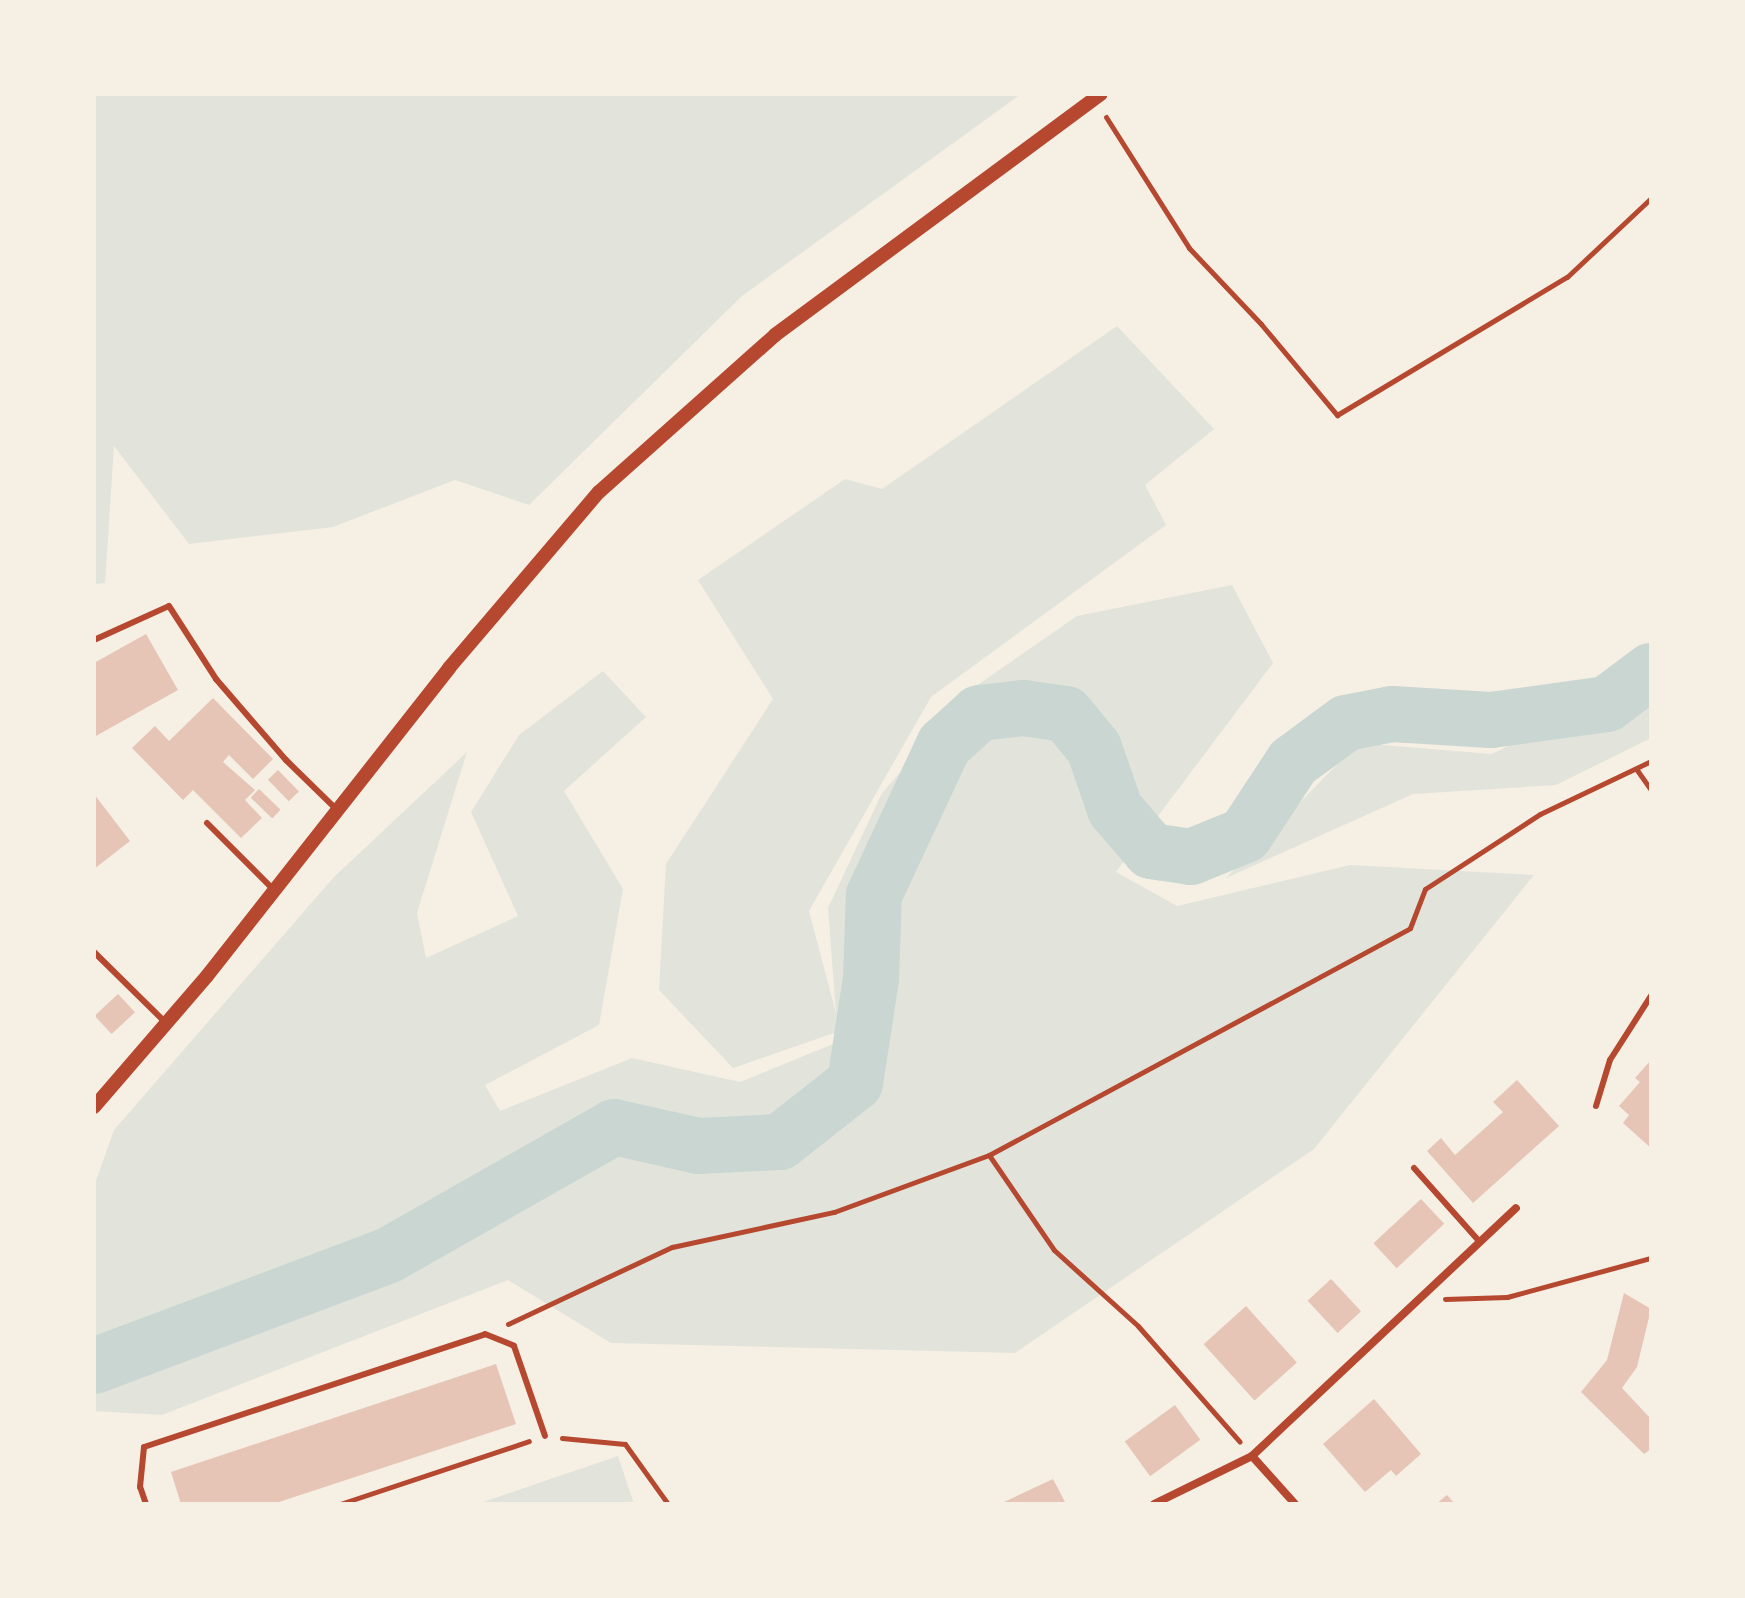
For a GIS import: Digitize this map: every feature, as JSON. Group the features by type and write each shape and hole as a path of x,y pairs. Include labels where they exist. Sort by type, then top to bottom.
{"street":[{"path":"94,1107 167,1024 449,668 599,492 775,335 1098,96"},
{"path":"1154,1504 1252,1456 1516,1208"},
{"path":"1252,1456 1295,1504"}],"lane":[{"path":"94,640 169,606 216,679 286,760 337,810"},
{"path":"207,823 273,889"},
{"path":"94,952 167,1024"},
{"path":"1596,1106 1610,1060 1651,996"},
{"path":"1414,1168 1480,1242"},
{"path":"146,1504 140,1487 144,1447 485,1334 514,1346 545,1436"}],"path":[{"path":"1098,96 1189,248 1261,324 1337,415 1567,277 1651,198"},
{"path":"485,1334 672,1247 834,1212 989,1155 1410,928 1425,889 1540,814 1651,761"},
{"path":"1637,770 1651,790"},
{"path":"989,1155 1054,1250 1138,1326 1252,1456"},
{"path":"1423,1297 1457,1301 1507,1297 1651,1258"},
{"path":"340,1504 545,1436 625,1444 668,1504"}],"shaded area":[{"path":"94,94 1021,94 742,296 529,505 455,480 333,527 189,544 114,446 105,583 94,584"},
{"path":"1117,326 1214,429 1145,485 1166,525 931,697 809,911 836,1013 828,908 882,793 976,686 1077,616 1232,585 1273,663 1116,872 1177,906 1350,865 1534,875 1314,1149 1015,1353 611,1343 508,1280 162,1415 94,1411 94,1186 114,1130 333,878 467,752 417,913 426,958 518,916 471,812 519,735 603,671 646,717 564,791 623,889 599,1025 485,1085 500,1111 632,1058 740,1082 838,1042 837,1032 733,1068 659,990 666,864 773,699 698,580 845,479 882,489"},
{"path":"1651,664 1651,738 1556,785 1413,794 1226,878 1358,743 1492,754 1643,679"},
{"path":"618,1456 634,1504 477,1504"}],"building":[{"path":"146,634 178,690 94,737 94,663"},
{"path":"213,698 273,759 253,779 229,755 223,762 255,790 245,800 262,818 241,838 193,790 183,800 132,748 155,726 169,741"},
{"path":"278,770 299,792 289,801 268,780"},
{"path":"259,789 281,810 272,818 251,798"},
{"path":"94,794 130,841 94,869"},
{"path":"118,994 135,1012 112,1034 95,1016"},
{"path":"1651,1060 1651,1148 1623,1123 1629,1115 1619,1106 1640,1082 1635,1078"},
{"path":"1517,1080 1559,1126 1473,1203 1427,1151 1441,1138 1455,1155 1503,1112 1493,1102"},
{"path":"1421,1199 1444,1224 1397,1268 1373,1243"},
{"path":"1331,1279 1361,1311 1338,1333 1308,1301"},
{"path":"1624,1293 1651,1309 1637,1367 1622,1388 1651,1419 1651,1449 1644,1454 1581,1392 1607,1360"},
{"path":"1246,1306 1297,1362 1254,1401 1204,1344"},
{"path":"496,1364 516,1424 273,1504 181,1504 171,1472"},
{"path":"1374,1399 1421,1454 1396,1476 1391,1470 1365,1492 1323,1444"},
{"path":"1175,1405 1200,1440 1150,1476 1125,1441"},
{"path":"1053,1479 1066,1504 1004,1502"},
{"path":"1447,1495 1455,1504 1436,1504"}],"waterway":[{"path":"94,1366 389,1255 614,1127 698,1146 780,1142 855,1083 871,979 874,895 944,745 979,713 1023,708 1066,714 1094,748 1115,809 1151,851 1191,857 1245,835 1293,762 1346,723 1392,714 1491,720 1607,704 1651,671"}]}
